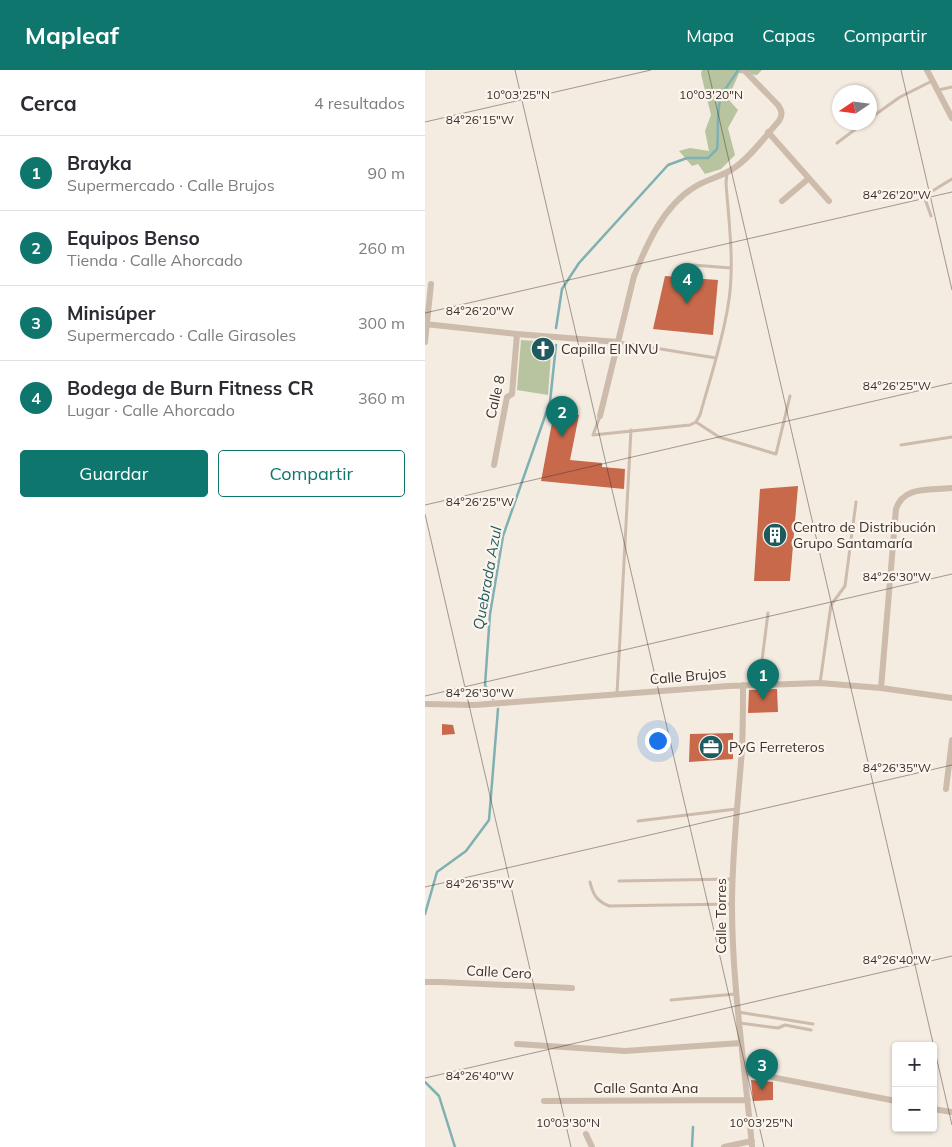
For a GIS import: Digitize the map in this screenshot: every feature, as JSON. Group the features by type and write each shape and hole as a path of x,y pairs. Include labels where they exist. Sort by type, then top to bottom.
{"street":[{"path":"600,416 634,276 641,257 662,219 670,208 692,188 727,172 743,160 782,115 781,110 744,70"},
{"path":"927,70 952,118"},
{"path":"768,132 829,201"},
{"path":"782,201 808,179"},
{"path":"425,342 431,284"},
{"path":"426,325 618,342"},
{"name":"Calle 8","path":"494,464 507,397 511,394 517,334"},
{"path":"881,688 896,509 899,501 906,494 952,488"},
{"name":"Calle Brujos","path":"425,704 475,705 743,685 820,683 881,688 952,698"},
{"name":"Calle Torres","path":"743,685 742,748 736,809 732,904 736,994 752,1144"},
{"path":"946,788 952,740"},
{"name":"Calle Cero","path":"425,982 573,988"},
{"path":"517,1044 625,1051 741,1043"},
{"path":"745,1072 892,1100"},
{"name":"Calle Santa Ana","path":"544,1101 748,1100"},
{"path":"937,1110 952,1112"},
{"path":"586,1134 592,1147"},
{"path":"724,1147 752,1144"}],"lane":[{"path":"877,113 900,96 933,81"},
{"path":"938,91 952,87"},
{"path":"837,143 854,130"},
{"path":"600,416 593,435 690,425 696,422 700,415 728,306 731,268 727,172"},
{"path":"931,216 924,196 952,179"},
{"path":"693,265 731,268"},
{"path":"618,342 716,358"},
{"path":"696,422 719,437 776,454 790,396"},
{"path":"617,695 631,430"},
{"path":"901,445 952,437"},
{"path":"820,683 831,604 845,586 856,502"},
{"path":"759,685 767,613"},
{"path":"638,821 736,809"},
{"path":"619,881 733,879"},
{"path":"590,882 593,893 599,902 609,906 732,904"},
{"path":"671,1000 736,994"},
{"path":"738,1012 813,1024"},
{"path":"739,1023 778,1028 785,1025 811,1030"}],"green space":[{"path":"702,70 762,70 757,75 739,73 728,99 738,110 728,128 735,155 721,169 705,174 698,164 692,166 679,151 690,148 709,151 705,131 711,115 701,74"},
{"path":"521,340 552,342 548,395 517,390"}],"building":[{"path":"665,276 718,280 713,335 653,329"},
{"name":"Capilla El INVU","path":"536,343 551,345 550,359 541,358 541,355 535,354"},
{"path":"554,412 579,415 570,460 602,463 602,467 625,469 624,489 541,481"},
{"name":"Centro de Distribución Grupo Santamaría","path":"798,486 790,581 754,581 760,489"},
{"path":"777,689 778,712 748,713 749,690"},
{"path":"442,724 453,725 455,734 442,735"},
{"name":"PyG Ferreteros","path":"733,733 733,759 689,762 690,734"},
{"path":"751,1080 773,1082 773,1100 753,1101"}],"waterway":[{"name":"Quebrada Azul","path":"556,328 562,289 579,263 668,165 687,158 708,158 717,149 719,102 738,70"},
{"name":"Quebrada Azul","path":"493,699 485,685 490,614 503,536 550,402 556,345"},
{"name":"Quebrada Azul","path":"425,914 437,872 466,851 489,820 498,709"},
{"name":"Quebrada Azul","path":"425,1082 439,1096 455,1147"},
{"path":"692,1147 693,1127"}],"place":[{"name":"Bodega de Burn Fitness CR","path":"687,304"},
{"name":"Capilla El INVU","path":"543,349"},
{"name":"Equipos Benso","path":"562,437"},
{"name":"Centro de Distribución Grupo Santamaría","path":"775,535"},
{"name":"Brayka","path":"763,700"},
{"name":"PyG Ferreteros","path":"711,747"},
{"name":"Minisúper","path":"762,1090"}]}
